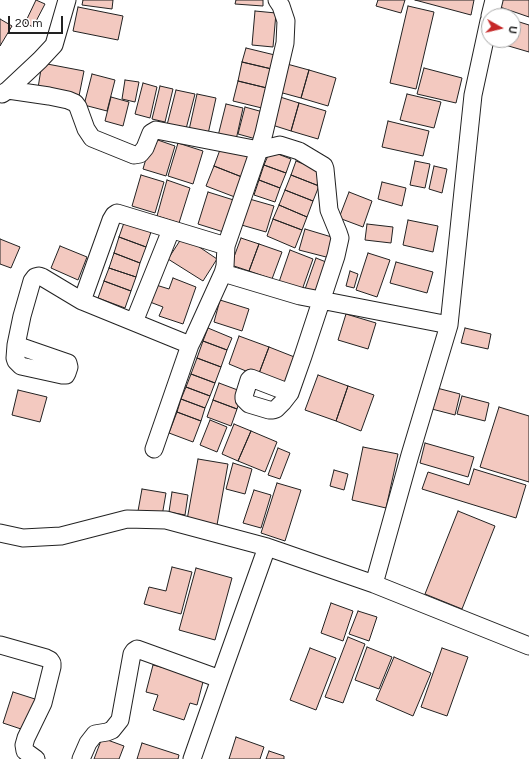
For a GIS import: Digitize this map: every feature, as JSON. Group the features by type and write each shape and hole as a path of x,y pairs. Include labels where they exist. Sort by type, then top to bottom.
{"street":[{"path":"4,93 54,45 67,0"},
{"path":"154,449 190,345 223,273 225,266 226,246 264,134 285,43 286,21 281,6 277,0"},
{"path":"374,584 412,447 449,325 473,95 483,48"},
{"path":"4,93 49,96 75,103 78,107 86,129 92,138 134,155 140,154 151,133 156,130 259,150 280,145 299,151 324,166 329,210 340,238 336,256 290,393"},
{"path":"82,301 111,220 117,213 226,246"},
{"path":"134,322 172,230"},
{"path":"223,273 300,296 449,325"},
{"path":"16,345 32,281 35,277 39,276 82,301 190,345"},
{"path":"0,533 23,538 61,536 127,519 166,520 268,547 374,584 529,646"},
{"path":"192,759 268,547"},
{"path":"0,645 46,658 52,663 43,703 24,745 25,751 36,759"},
{"path":"82,759 88,743 95,734 112,730 120,720 134,650 137,649 220,679"}],"building":[{"path":"36,0 45,4 33,27 25,23"},
{"path":"83,0 113,0 112,9 82,5"},
{"path":"236,0 263,0 263,6 235,4"},
{"path":"378,0 405,0 401,13 376,6"},
{"path":"415,0 474,0 471,15"},
{"path":"502,0 529,0 529,17 521,14 521,8 500,7"},
{"path":"408,6 434,12 416,89 390,83"},
{"path":"78,7 123,16 118,40 73,31"},
{"path":"255,11 276,13 273,47 252,45"},
{"path":"0,19 12,26 0,46"},
{"path":"521,22 529,25 529,52 515,48 521,48"},
{"path":"246,48 279,56 276,70 242,62"},
{"path":"242,62 276,70 271,89 238,81"},
{"path":"42,63 84,71 79,96 38,88"},
{"path":"287,64 309,70 301,98 279,92"},
{"path":"424,68 462,78 456,103 417,94"},
{"path":"309,70 336,78 328,106 301,98"},
{"path":"92,74 115,80 107,111 84,105"},
{"path":"125,80 139,82 135,102 122,99"},
{"path":"238,81 271,89 266,109 233,101"},
{"path":"143,83 157,87 150,118 135,114"},
{"path":"160,86 173,89 165,122 152,119"},
{"path":"176,90 195,94 186,129 167,125"},
{"path":"197,94 216,98 208,134 189,130"},
{"path":"407,94 441,102 434,128 400,120"},
{"path":"277,96 299,103 291,131 269,124"},
{"path":"111,97 129,102 123,126 105,121"},
{"path":"299,103 326,111 318,139 291,131"},
{"path":"226,104 243,108 236,140 218,136"},
{"path":"245,107 263,112 256,139 238,134"},
{"path":"388,121 429,131 423,156 382,147"},
{"path":"152,138 175,146 166,176 143,169"},
{"path":"178,143 203,151 193,184 168,176"},
{"path":"221,147 254,159 247,179 214,166"},
{"path":"270,151 291,159 286,173 264,165"},
{"path":"296,161 324,172 319,186 291,175"},
{"path":"415,161 430,164 425,188 410,185"},
{"path":"264,165 286,173 280,188 259,180"},
{"path":"214,166 247,179 240,199 206,186"},
{"path":"434,166 447,169 442,193 429,189"},
{"path":"141,175 164,182 155,213 132,206"},
{"path":"291,175 319,186 313,201 285,190"},
{"path":"167,180 190,188 179,223 157,216"},
{"path":"259,180 280,188 275,202 254,195"},
{"path":"382,182 406,188 402,206 378,199"},
{"path":"285,190 313,201 307,217 279,205"},
{"path":"208,192 240,202 230,234 198,224"},
{"path":"349,192 372,201 363,227 339,218"},
{"path":"246,198 274,206 266,232 238,224"},
{"path":"279,205 307,217 302,230 273,219"},
{"path":"126,217 153,226 146,247 119,237"},
{"path":"273,219 302,230 295,248 267,236"},
{"path":"408,220 438,226 433,252 403,245"},
{"path":"367,224 393,227 391,243 365,240"},
{"path":"305,229 335,238 330,258 299,250"},
{"path":"183,236 217,259 203,281 168,259"},
{"path":"119,237 146,247 140,263 114,253"},
{"path":"241,238 259,244 249,271 231,265"},
{"path":"0,239 20,247 11,268 0,264"},
{"path":"259,244 282,252 272,279 249,271"},
{"path":"60,246 87,257 78,280 51,268"},
{"path":"290,250 313,259 302,290 279,282"},
{"path":"114,253 140,263 136,277 109,268"},
{"path":"368,253 390,260 377,297 356,290"},
{"path":"316,258 331,264 319,298 304,292"},
{"path":"396,262 433,272 427,293 390,283"},
{"path":"109,268 136,277 131,291 104,281"},
{"path":"350,271 358,274 354,288 346,286"},
{"path":"173,278 196,287 183,324 159,316 163,307 150,302 156,285 169,289"},
{"path":"104,281 131,291 125,308 98,298"},
{"path":"220,300 249,309 242,331 214,322"},
{"path":"346,314 376,323 368,349 338,340"},
{"path":"208,328 232,338 227,350 203,341"},
{"path":"465,328 491,334 488,349 461,343"},
{"path":"239,336 269,347 258,376 229,364"},
{"path":"203,341 227,350 221,367 197,358"},
{"path":"269,347 297,358 286,386 258,376"},
{"path":"197,358 221,367 215,383 191,374"},
{"path":"191,374 215,383 210,396 186,387"},
{"path":"318,375 348,386 336,421 305,410"},
{"path":"219,383 243,392 237,409 213,400"},
{"path":"348,386 374,395 361,431 336,421"},
{"path":"186,387 210,396 205,408 181,399"},
{"path":"433,387 460,394 455,415 428,408"},
{"path":"18,390 47,397 40,422 12,415"},
{"path":"462,396 489,403 485,421 457,414"},
{"path":"181,399 205,408 201,421 177,412"},
{"path":"213,400 237,409 231,426 207,417"},
{"path":"499,407 529,416 529,482 480,467"},
{"path":"177,412 201,421 193,442 169,433"},
{"path":"210,420 227,427 217,452 200,445"},
{"path":"234,424 251,431 238,461 222,454"},
{"path":"251,431 277,442 265,472 238,461"},
{"path":"425,443 474,457 468,477 420,463"},
{"path":"363,447 398,454 386,508 352,500"},
{"path":"278,448 290,453 280,479 268,475"},
{"path":"198,459 228,464 217,525 187,520"},
{"path":"233,463 252,469 245,494 226,489"},
{"path":"474,469 526,485 516,518 422,489 428,472 469,485"},
{"path":"334,470 348,474 344,490 330,486"},
{"path":"277,483 301,490 285,541 261,533"},
{"path":"142,489 166,493 162,516 138,511"},
{"path":"254,490 271,495 261,528 243,523"},
{"path":"172,492 188,495 185,515 169,512"},
{"path":"458,511 495,526 462,609 425,594"},
{"path":"172,567 192,572 181,614 144,604 149,587 166,591"},
{"path":"196,568 232,578 215,640 179,630"},
{"path":"331,603 353,611 343,641 321,633"},
{"path":"358,611 377,617 369,641 349,634"},
{"path":"348,637 365,644 343,703 325,697"},
{"path":"367,647 392,657 379,689 355,680"},
{"path":"310,648 336,658 316,710 290,700"},
{"path":"442,648 468,657 447,716 421,707"},
{"path":"394,657 431,673 413,716 376,700"},
{"path":"153,665 204,678 197,705 190,703 184,720 153,710 158,695 146,692"},
{"path":"13,692 38,700 27,731 3,723"},
{"path":"236,737 264,747 260,759 229,759"},
{"path":"102,738 124,746 119,759 94,759"},
{"path":"142,743 179,755 178,759 137,759"},
{"path":"269,751 284,756 284,759 266,759"}]}
